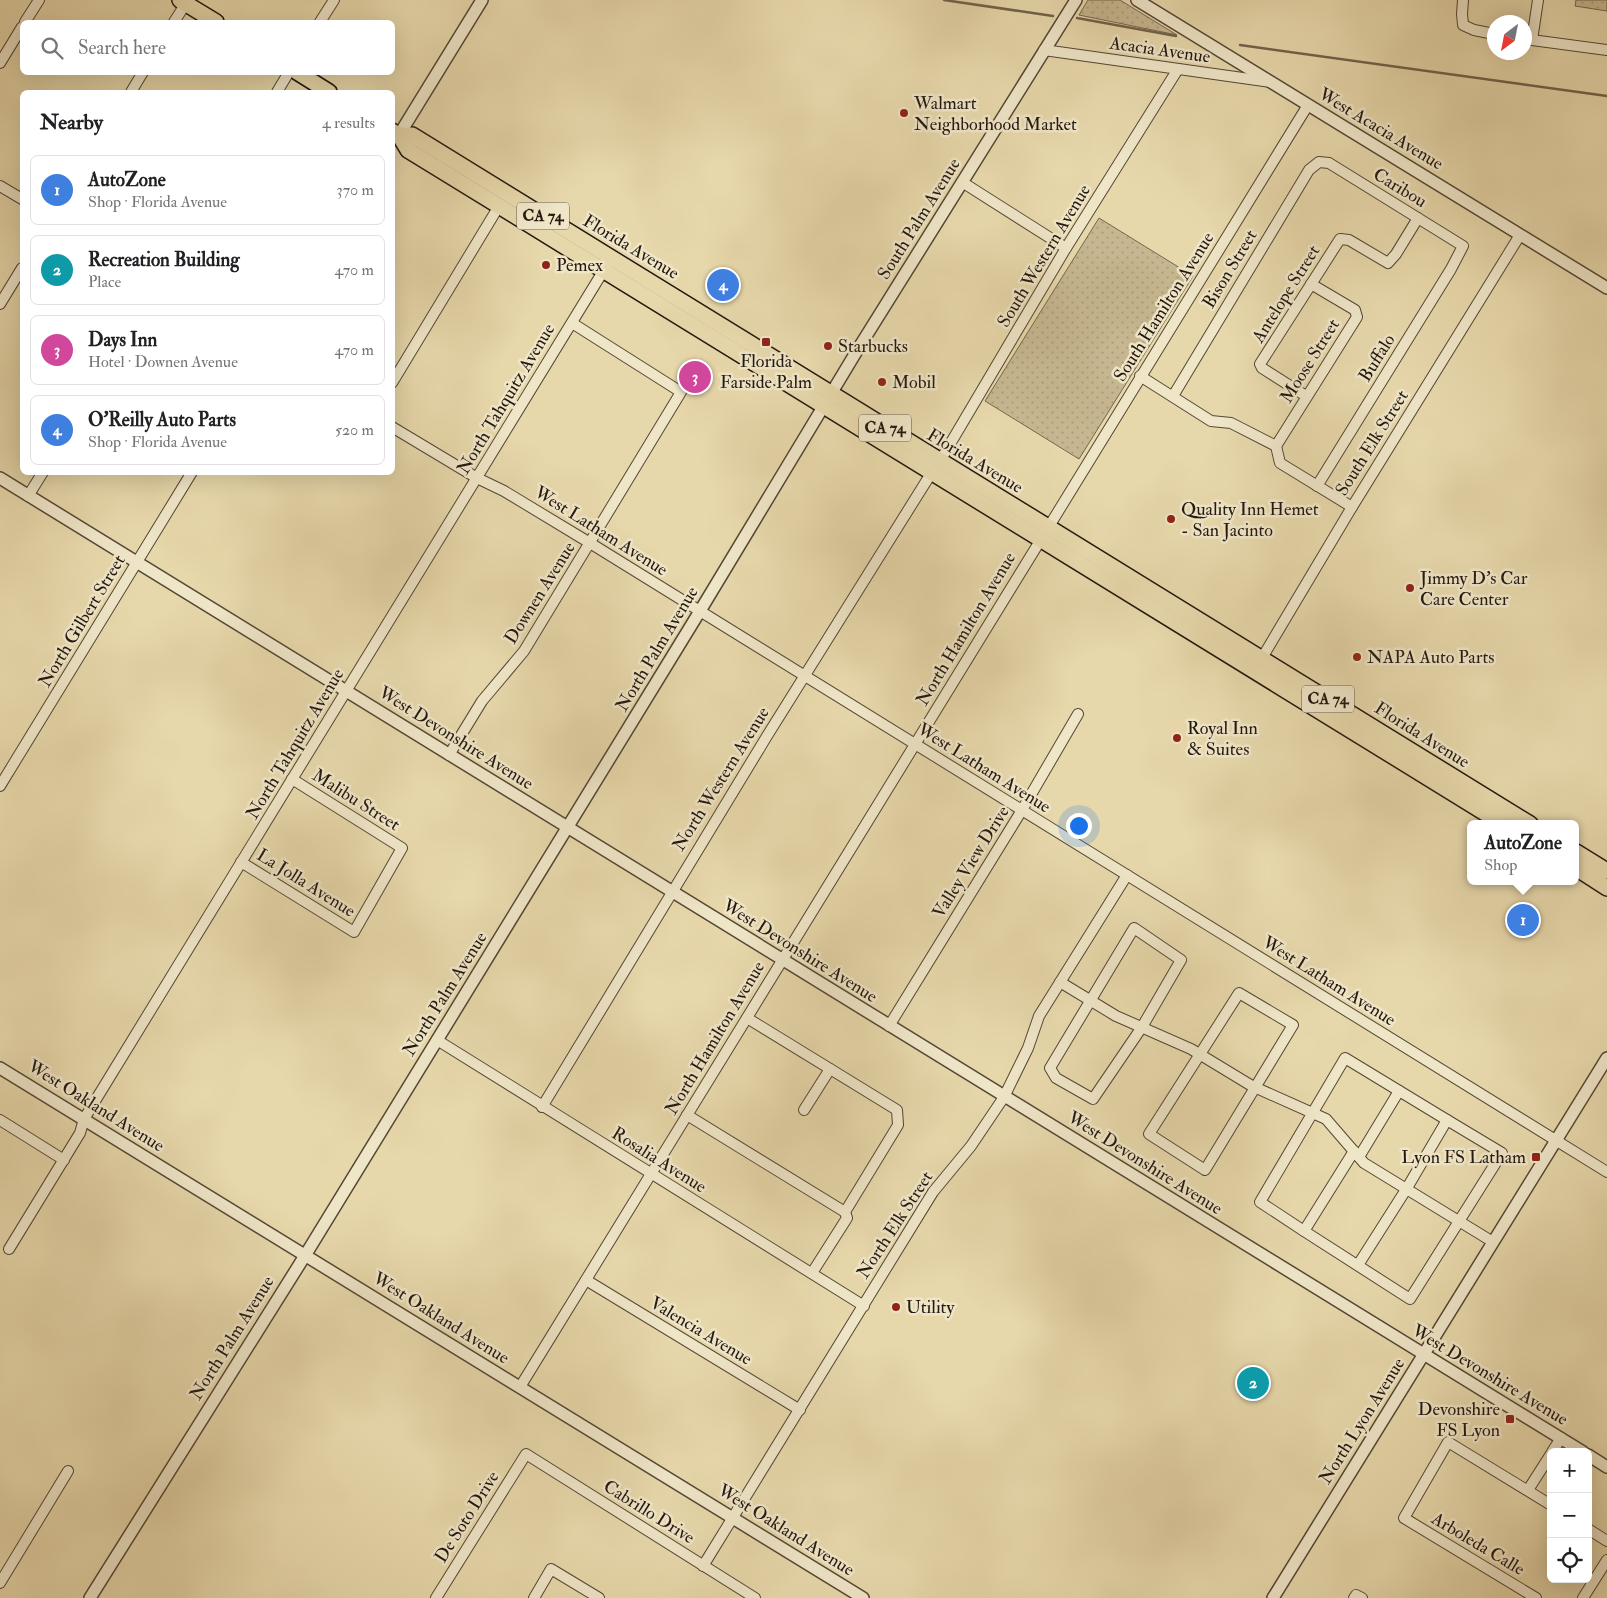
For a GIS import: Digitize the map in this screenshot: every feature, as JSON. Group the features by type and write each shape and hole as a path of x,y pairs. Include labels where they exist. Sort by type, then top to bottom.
{"main road":[{"path":"184,1 213,20"},
{"path":"302,75 327,90"},
{"name":"Florida Avenue","path":"395,137 412,135 563,228 608,264 733,350 828,399"},
{"name":"Florida Avenue","path":"395,137 408,150 499,206 608,264 1258,665 1524,820"},
{"path":"499,206 506,201 545,224 563,228"},
{"name":"Florida Avenue","path":"1258,665 1397,759 1496,820"},
{"path":"1397,759 1401,754 1485,803 1524,820"},
{"path":"1579,854 1607,871"},
{"path":"1579,870 1607,888"}],"street":[{"path":"26,20 39,0"},
{"path":"321,20 334,0"},
{"path":"395,137 482,0"},
{"name":"South Palm Avenue","path":"828,399 1076,0"},
{"name":"West Acacia Avenue","path":"1137,0 1607,288"},
{"path":"1463,0 1463,25 1487,33"},
{"path":"1532,23 1538,0"},
{"path":"175,20 184,1"},
{"path":"0,63 20,30"},
{"path":"1532,40 1607,50"},
{"name":"Acacia Avenue","path":"1044,50 1272,82"},
{"name":"South Western Avenue","path":"936,467 1066,248 1178,69"},
{"path":"132,90 141,75"},
{"path":"278,90 287,75"},
{"name":"South Hamilton Avenue","path":"1044,533 1145,379 1308,105"},
{"name":"Caribou","path":"1319,162 1329,163 1463,246"},
{"name":"Bison Street","path":"1173,396 1310,170 1319,162"},
{"path":"962,182 1066,248"},
{"path":"0,186 20,198"},
{"path":"395,378 499,206"},
{"name":"Antelope Street","path":"1306,396 1262,368 1260,364 1340,239 1349,240 1388,263 1396,254 1418,218"},
{"name":"South Elk Street","path":"1258,665 1352,507 1520,235"},
{"name":"Buffalo","path":"1317,486 1463,246"},
{"name":"North Tahquitz Avenue","path":"8,1249 80,1134 84,1119 608,264"},
{"path":"0,304 20,271"},
{"name":"Moose Street","path":"1276,446 1357,317 1355,310 1311,284"},
{"name":"Downen Avenue","path":"449,755 482,701 524,651 681,392 572,323"},
{"path":"1145,379 1211,421 1231,423 1276,446 1280,463 1352,507"},
{"name":"North Palm Avenue","path":"90,1598 306,1254 568,828 828,399"},
{"name":"West Latham Avenue","path":"395,429 476,478 504,491 590,543 1607,1172"},
{"name":"North Western Avenue","path":"542,1107 671,892 936,467"},
{"path":"28,496 40,475"},
{"name":"North Gilbert Street","path":"0,786 190,475"},
{"name":"West Devonshire Avenue","path":"0,478 1577,1448"},
{"name":"North Hamilton Avenue","path":"520,1387 651,1174 691,1118 747,1018 1044,533"},
{"name":"Valley View Drive","path":"889,1026 1022,810 1078,714"},
{"name":"Malibu Street","path":"292,780 402,848 354,932"},
{"name":"La Jolla Avenue","path":"241,862 354,932"},
{"name":"North Elk Street","path":"703,1566 933,1192 971,1146 1004,1097 1028,1048 1039,1016 1127,875"},
{"path":"1134,928 1182,960 1142,1027 1093,1099 1056,1078 1050,1068 1090,1000 1134,928"},
{"path":"1060,982 1116,1016 1200,1055 1256,1088 1326,1119 1364,1163 1494,1242"},
{"path":"1239,993 1293,1025 1206,1170 1149,1134 1200,1055 1239,993"},
{"path":"747,1018 897,1110 898,1124 845,1212"},
{"name":"Rosalia Avenue","path":"437,1040 864,1306"},
{"path":"1345,1058 1399,1091 1502,1153 1410,1299 1260,1202 1314,1114 1345,1058"},
{"name":"North Lyon Avenue","path":"1273,1598 1607,1058"},
{"name":"West Oakland Avenue","path":"0,1068 864,1598"},
{"path":"804,1110 830,1069"},
{"path":"1304,1231 1399,1091"},
{"path":"691,1118 845,1212 848,1218 812,1274"},
{"path":"0,1120 64,1160"},
{"path":"1358,1265 1447,1120"},
{"name":"Valencia Avenue","path":"586,1280 800,1410"},
{"path":"1555,1448 1561,1438"},
{"name":"Arboleda Calle","path":"1528,1490 1448,1442 1404,1518 1536,1598"},
{"name":"Cabrillo Drive","path":"526,1454 755,1598"},
{"name":"De Soto Drive","path":"436,1598 526,1454"},
{"path":"1592,1458 1607,1467"},
{"path":"1547,1461 1528,1490 1547,1502"},
{"path":"0,1583 68,1471"},
{"path":"1592,1531 1607,1540"},
{"path":"1583,1598 1607,1560"},
{"path":"534,1598 551,1569 599,1598"}],"shaded area":[{"path":"1088,0 1120,0 1177,35 1079,15"},
{"path":"1576,0 1607,0 1607,11 1575,6"},
{"path":"1099,218 1193,276 1079,459 985,401"}],"waterway":[{"path":"944,0 1053,16"},
{"path":"1077,18 1176,36"},
{"path":"1240,45 1607,96"}],"place":[{"name":"Walmart Neighborhood Market","path":"904,113"},
{"name":"Pemex","path":"546,265"},
{"name":"O'Reilly Auto Parts","path":"723,285"},
{"name":"Florida Farside Palm","path":"766,342"},
{"name":"Starbucks","path":"828,346"},
{"name":"Days Inn","path":"695,377"},
{"name":"Mobil","path":"882,382"},
{"name":"Quality Inn Hemet - San Jacinto","path":"1171,519"},
{"name":"Jimmy D's Car Care Center","path":"1410,588"},
{"name":"NAPA Auto Parts","path":"1357,657"},
{"name":"Royal Inn & Suites","path":"1177,738"},
{"name":"AutoZone","path":"1523,920"},
{"name":"Lyon FS Latham","path":"1536,1157"},
{"name":"Utility","path":"896,1307"},
{"name":"Recreation Building","path":"1253,1383"},
{"name":"Devonshire FS Lyon","path":"1510,1419"}]}
